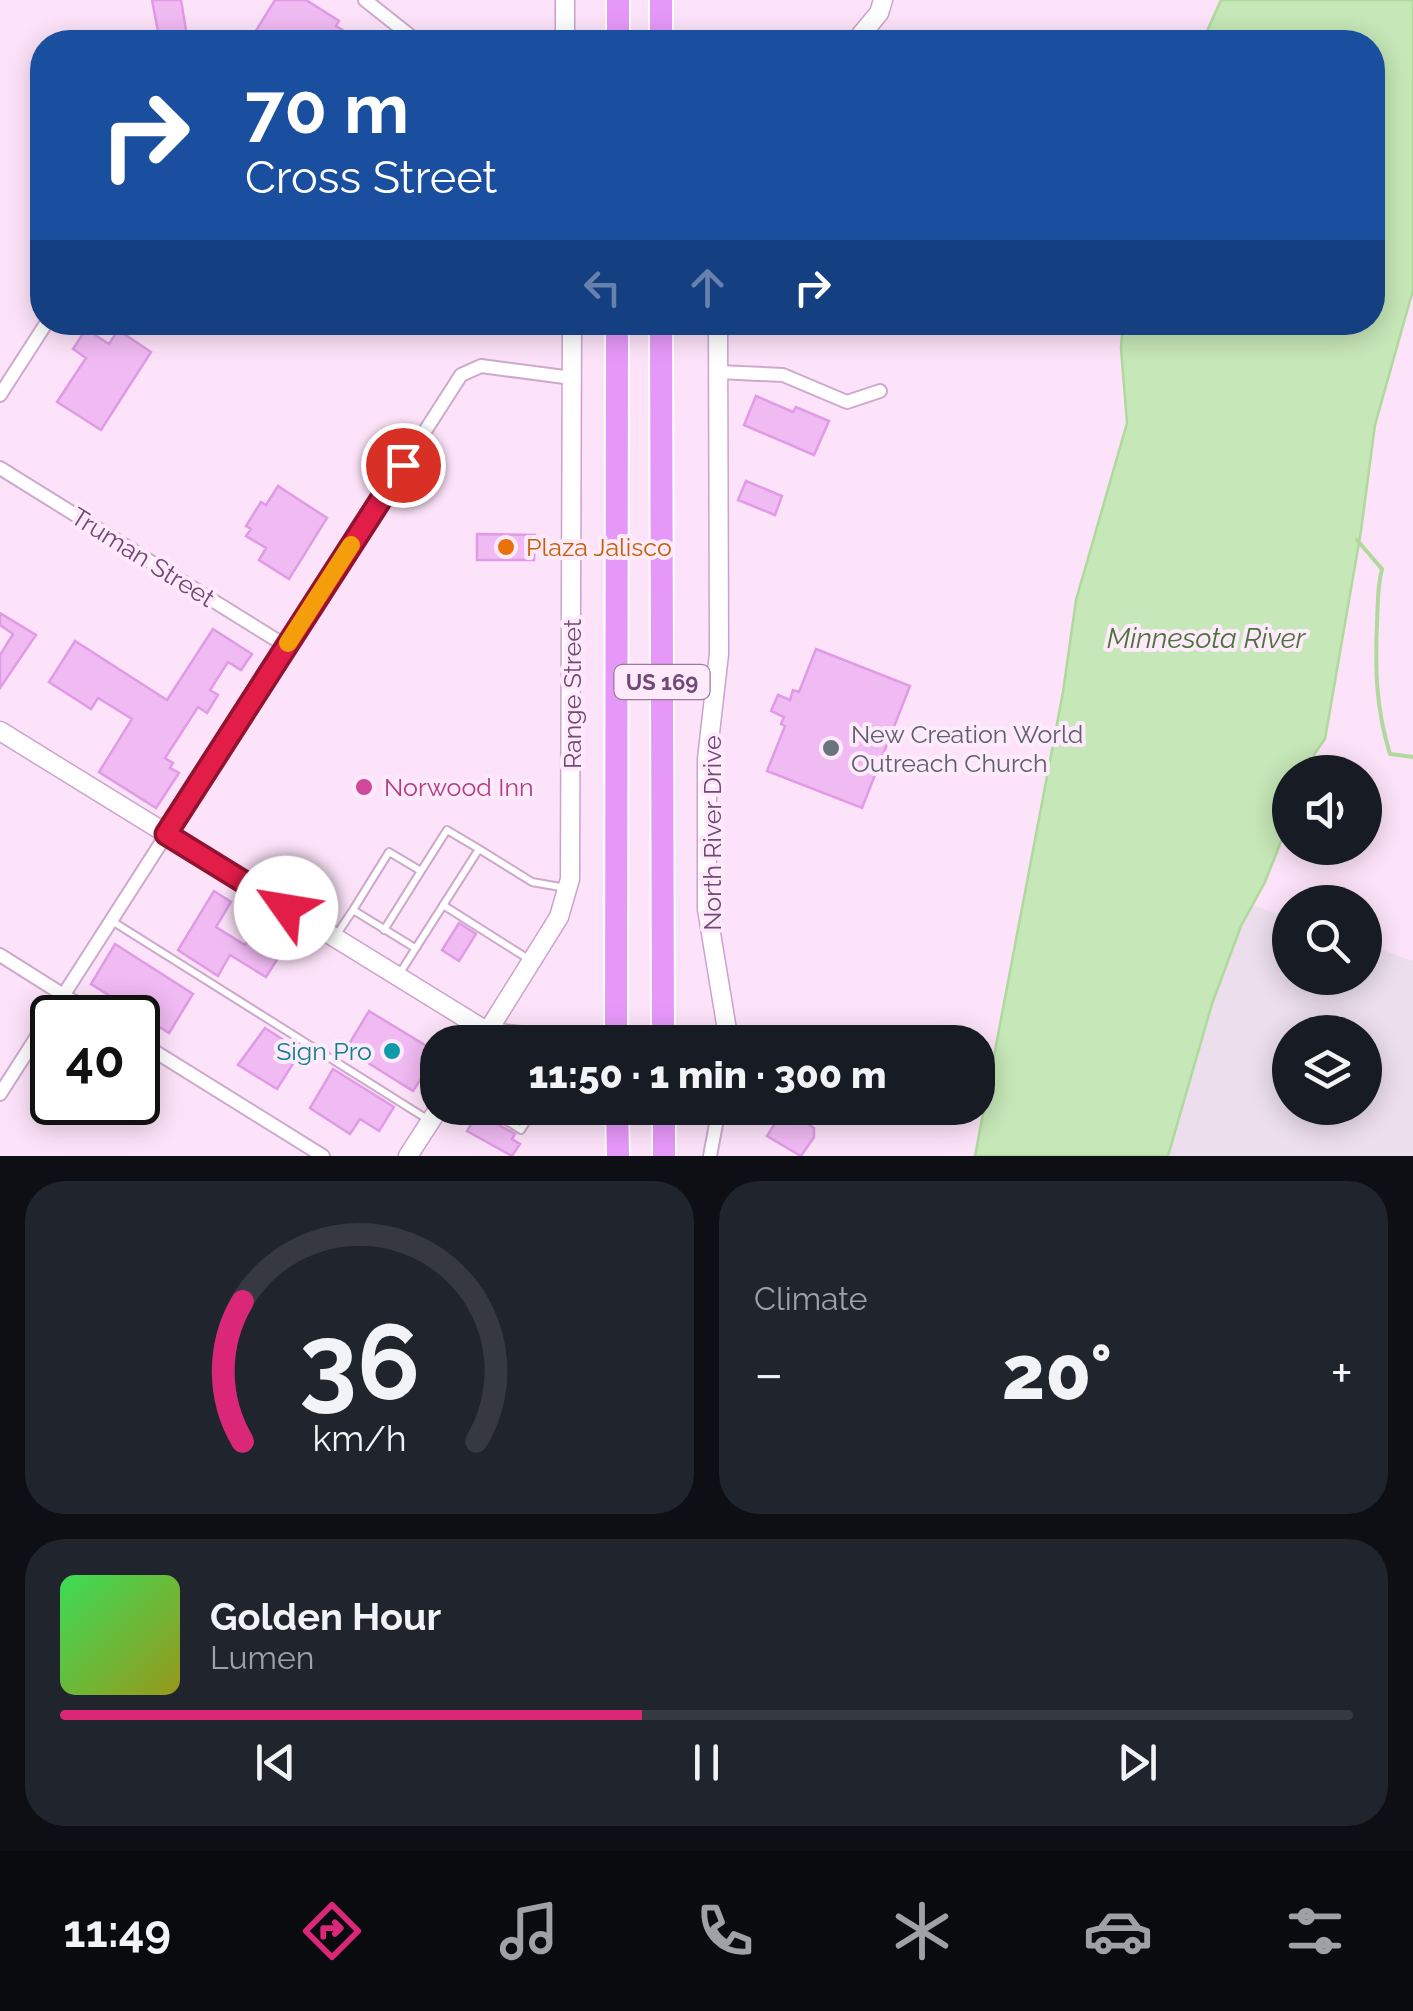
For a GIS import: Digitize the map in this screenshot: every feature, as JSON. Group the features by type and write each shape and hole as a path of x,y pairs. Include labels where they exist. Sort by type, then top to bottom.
{"highway":[{"path":"618,0 618,30"},
{"path":"661,0 661,30"},
{"name":"US 169","path":"616,1025 617,335"},
{"name":"US 169","path":"661,335 663,1025"},
{"path":"617,1125 618,1156"},
{"path":"664,1125 664,1156"}],"street":[{"path":"365,0 403,30"},
{"path":"565,0 565,30"},
{"path":"865,30 883,0"},
{"path":"0,395 39,335"},
{"name":"Range Street","path":"493,1025 559,918 568,888 572,834 572,335"},
{"name":"North River Drive","path":"718,335 719,654 707,759 706,894 725,1025"},
{"path":"0,1094 462,375 481,366 572,378"},
{"path":"718,372 783,375 847,402 880,390"},
{"name":"Truman Street","path":"0,468 286,646"},
{"path":"0,731 398,977 466,1025"},
{"path":"0,955 63,994"},
{"path":"160,1055 323,1156"},
{"path":"408,1156 428,1125"},
{"path":"710,1156 716,1125"}],"lane":[{"path":"384,930 447,830 532,882 568,888"},
{"path":"398,977 478,849"},
{"path":"334,938 390,852 421,871"},
{"path":"443,906 531,961"},
{"path":"353,910 415,948"},
{"path":"110,920 420,1105"}],"shaded area":[{"path":"1226,896 1272,912 1272,995 1382,995 1382,950 1413,961 1413,1156 1109,1156"}],"water":[{"name":"Minnesota River","path":"1221,0 1413,0 1413,290 1375,425 1325,739 1314,755 1272,755 1272,864 1241,926 1212,1004 1168,1156 975,1156 981,1125 995,1125 995,1051 1063,692 1076,600 1127,423 1122,335 1385,335 1385,30 1207,30"}],"building":[{"path":"152,0 181,0 186,30 158,30"},
{"path":"275,0 306,0 339,21 336,26 342,30 256,30"},
{"path":"82,335 95,335 109,344 115,335 126,335 151,352 101,430 57,402 86,358 73,349"},
{"path":"756,396 793,412 796,407 829,421 814,455 744,425"},
{"path":"746,481 782,496 775,515 738,500"},
{"path":"278,486 327,518 289,579 259,560 266,548 246,536 251,529 246,526 261,502 266,505"},
{"name":"Plaza Jalisco","path":"477,534 535,535 534,560 477,560"},
{"path":"0,613 36,635 0,688 0,655 13,634 0,625"},
{"path":"213,629 252,654 241,670 228,662 210,690 218,695 207,713 198,707 165,758 173,763 170,768 179,773 156,808 99,772 132,719 98,698 91,709 49,682 75,641 167,700"},
{"name":"New Creation World Outreach Church","path":"816,649 910,686 862,808 767,771 785,726 781,724 784,717 771,711 778,695 790,700 793,690 799,692"},
{"path":"214,891 231,902 216,927 245,945 262,917 292,936 266,977 230,955 218,976 178,950"},
{"path":"459,923 476,934 459,961 442,950"},
{"path":"115,944 193,994 169,1033 160,1027 160,995 109,995 91,984"},
{"name":"Sign Pro","path":"369,1011 420,1042 420,1080 413,1091 346,1049"},
{"path":"265,1028 296,1048 289,1059 294,1062 277,1089 238,1065"},
{"path":"333,1069 394,1107 379,1131 360,1119 350,1134 310,1108"},
{"path":"471,1125 499,1125 515,1134 512,1139 520,1144 512,1156 467,1131"},
{"path":"774,1125 814,1128 814,1137 801,1156 767,1136"}],"waterway":[{"path":"1357,540 1382,569 1376,657 1385,737 1390,754 1413,757"}],"slow traffic":[{"path":"288,643 351,545"}],"place":[{"name":"Plaza Jalisco","path":"506,547"},
{"name":"New Creation World Outreach Church","path":"831,748"},
{"name":"Norwood Inn","path":"364,787"},
{"name":"Sign Pro","path":"392,1051"}],"route":[{"path":"286,908 166,834 403,465"}]}
